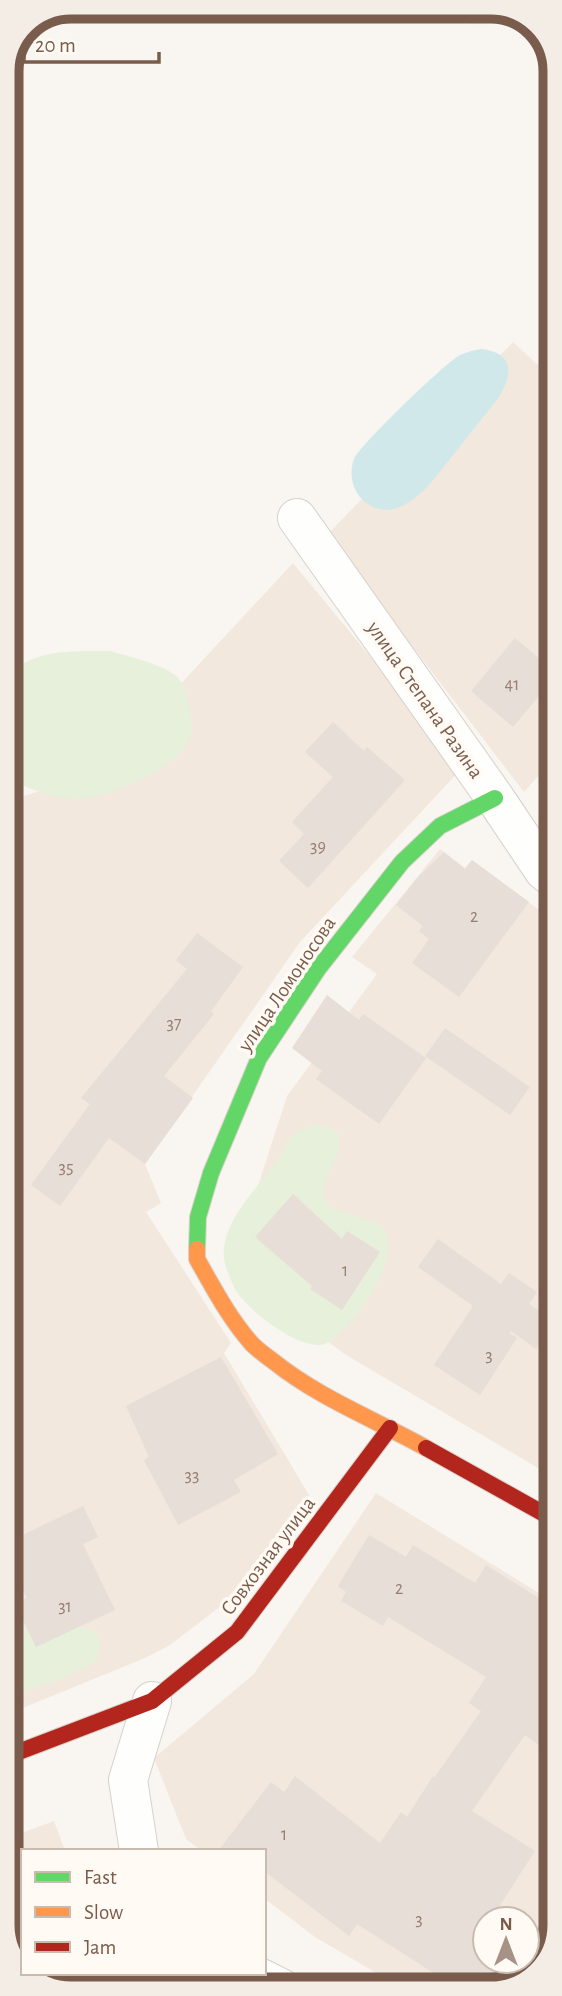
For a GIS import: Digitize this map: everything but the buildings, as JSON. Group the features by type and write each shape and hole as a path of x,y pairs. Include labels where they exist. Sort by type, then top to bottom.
{"street":[{"name":"улица Степана Разина","path":"297,518 543,870"},
{"name":"улица Ломоносова","path":"495,798 440,826 402,862 318,969 259,1058 228,1129 198,1217 197,1259 225,1310 254,1346 285,1371 320,1394 390,1428 543,1513"},
{"name":"Совхозная улица","path":"19,1752 152,1701 237,1632 390,1428"},
{"path":"139,1849 128,1780 152,1701"}],"shaded area":[{"path":"513,342 543,370 543,770 524,792 327,535"},
{"path":"293,563 462,768 300,942 145,1164 161,1203 146,1212 231,1343 224,1353 312,1500 247,1586 170,1645 145,1658 19,1710 19,798 98,773"},
{"path":"440,849 465,868 472,860 543,913 543,1471 346,1355 231,1270 287,1096 377,974 352,957"},
{"path":"376,1493 543,1596 541,1938 541,1905 471,1905 471,1975 504,1975 383,1977 315,1937 266,1900 266,1849 199,1849 186,1839 154,1758 254,1674"},
{"path":"54,1821 64,1849 21,1849 21,1938 19,1924 19,1834"},
{"path":"58,1975 114,1975 115,1977"}],"green space":[{"path":"448,19 504,21 479,24"},
{"path":"110,651 152,664 175,675 184,686 191,719 191,735 185,747 175,758 143,779 92,797 70,799 52,796 19,783 19,666 42,656"},
{"path":"317,1125 330,1128 338,1134 340,1141 324,1189 327,1205 380,1225 388,1241 388,1255 383,1271 365,1304 343,1330 329,1342 320,1345 310,1344 287,1334 252,1309 235,1289 224,1258 228,1232 242,1207 292,1137 302,1129"},
{"path":"19,1588 31,1606 60,1621 89,1629 101,1643 96,1661 54,1681 19,1690"}],"water":[{"path":"481,349 501,355 508,367 506,383 497,400 425,489 413,500 394,509 383,510 364,501 353,483 354,459 359,451 438,372 463,354"}],"traffic: fast":[{"path":"197,1249 198,1217 211,1173 259,1058 318,969 402,862 440,826 495,798"}],"traffic: slow":[{"path":"197,1249 197,1259 222,1303 252,1344 309,1386 426,1448"}],"traffic: jam":[{"path":"19,1752 152,1701 237,1632 390,1428"},
{"path":"426,1448 543,1513"}]}
